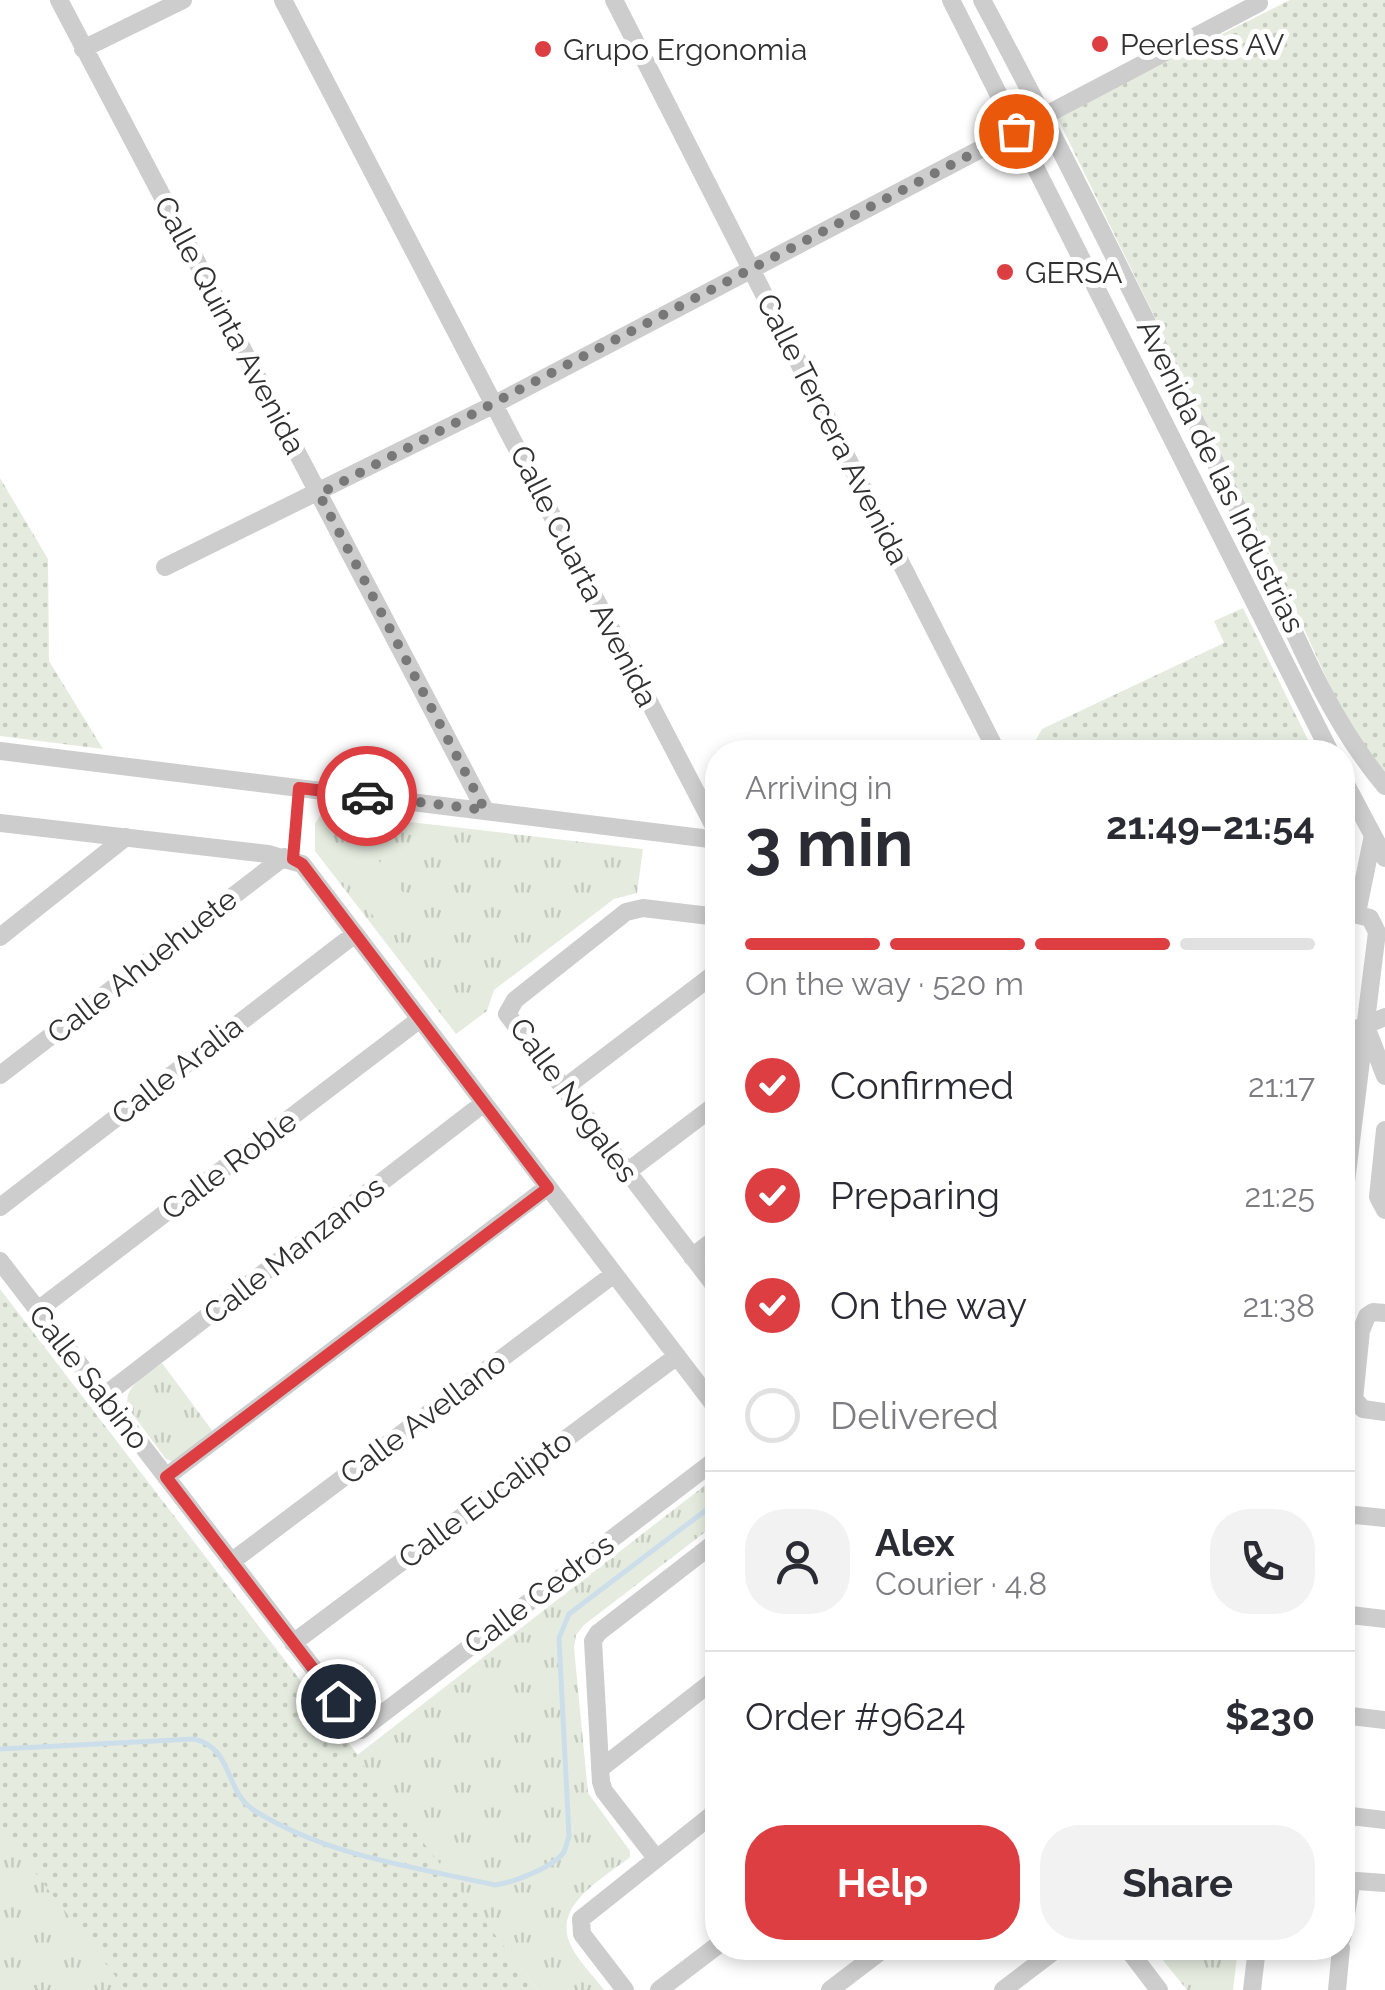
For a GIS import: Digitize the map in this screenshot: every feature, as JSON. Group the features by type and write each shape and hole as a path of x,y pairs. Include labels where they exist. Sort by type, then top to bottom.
{"street":[{"name":"Calle Quinta Avenida","path":"59,0 485,810"},
{"path":"84,49 183,0"},
{"name":"Calle Cuarta Avenida","path":"283,0 705,796"},
{"name":"Calle Tercera Avenida","path":"614,0 991,740"},
{"name":"Avenida de las Industrias","path":"951,0 1323,740"},
{"name":"Avenida de las Industrias","path":"982,0 1137,300 1244,519 1314,674 1352,740"},
{"path":"165,567 495,404 1259,3"},
{"path":"1110,314 1137,300"},
{"path":"1330,740 1342,726"},
{"name":"Avenida de las Industrias","path":"1355,744 1385,786"},
{"path":"0,751 705,835"},
{"path":"1355,802 1385,858"},
{"path":"0,823 289,858 302,864 705,1393"},
{"path":"1355,902 1362,888 1372,835"},
{"path":"0,937 126,838"},
{"name":"Calle Ahuehuete","path":"0,1075 289,858"},
{"path":"1355,888 1362,888"},
{"name":"Calle Nogales","path":"705,915 644,908 626,912 515,1000 508,1018 705,1274"},
{"path":"1355,914 1370,918 1377,932 1365,1025 1385,1076"},
{"name":"Calle Aralia","path":"0,1206 355,934"},
{"path":"563,1089 705,981"},
{"path":"1355,1029 1385,1017"},
{"name":"Calle Roble","path":"38,1310 420,1019"},
{"path":"1355,1148 1374,1052"},
{"name":"Calle Manzanos","path":"104,1396 484,1104"},
{"path":"627,1172 705,1113"},
{"path":"1382,1207 1385,1131"},
{"path":"166,1477 548,1188"},
{"path":"692,1257 705,1247"},
{"name":"Calle Sabino","path":"0,1261 361,1730"},
{"name":"Calle Avellano","path":"231,1562 614,1274"},
{"path":"1355,1382 1363,1322 1373,1312 1385,1313"},
{"name":"Calle Eucalipto","path":"293,1642 676,1356"},
{"path":"1355,1397 1363,1408 1385,1412"},
{"name":"Calle Cedros","path":"361,1730 705,1468"},
{"path":"1355,1515 1385,1518"},
{"path":"656,1858 604,1791 592,1645 594,1637 705,1550"},
{"path":"1355,1615 1385,1618"},
{"path":"600,1769 705,1687"},
{"path":"1355,1717 1385,1720"},
{"path":"1355,1817 1385,1820"},
{"path":"625,1990 582,1934 580,1924 585,1913 705,1820"},
{"path":"1355,1882 1385,1883"},
{"path":"659,1990 705,1955"},
{"path":"830,1990 869,1960"},
{"path":"1003,1990 1042,1960"},
{"path":"1136,1960 1159,1990"},
{"path":"1252,1990 1256,1960"},
{"path":"1337,1990 1341,1960"}],"lane":[{"path":"289,858 299,788"}],"green space":[{"path":"1290,0 1385,0 1385,774 1343,715 1268,549 1057,117"},
{"path":"0,478 48,559 49,661 103,749 0,736"},
{"path":"1243,608 1308,740 1036,740 1042,729 1224,643 1214,621"},
{"path":"323,812 643,849 637,893 614,899 494,990 487,1011 456,1034 315,851 315,823"},
{"path":"367,845 408,899 378,922 336,868"},
{"path":"0,1289 538,1990 0,1990"},
{"path":"162,1363 214,1433 174,1462 166,1459 128,1408 127,1400 132,1387"},
{"path":"705,1485 705,1532 576,1635 588,1793 630,1851 630,1857 583,1894 568,1918 571,1946 604,1990 538,1990 356,1756"},
{"path":"493,1673 518,1704 489,1727 464,1697"},
{"path":"0,1827 126,1990 0,1990"},
{"path":"1163,1960 1237,1960 1233,1990 1187,1990"}],"waterway":[{"path":"0,1749 194,1739 216,1751 245,1803 311,1839 372,1858 495,1885 522,1878 559,1858 569,1836 559,1638 569,1614 705,1511"}],"way so far":[{"path":"367,796 485,810 319,494 1016,131"}],"place":[{"name":"Peerless AV","path":"1100,44"},
{"name":"Grupo Ergonomia","path":"543,49"},
{"name":"GERSA","path":"1005,272"}],"route":[{"path":"338,1701 166,1477 548,1188 302,864 293,859 299,788 367,796"}]}
